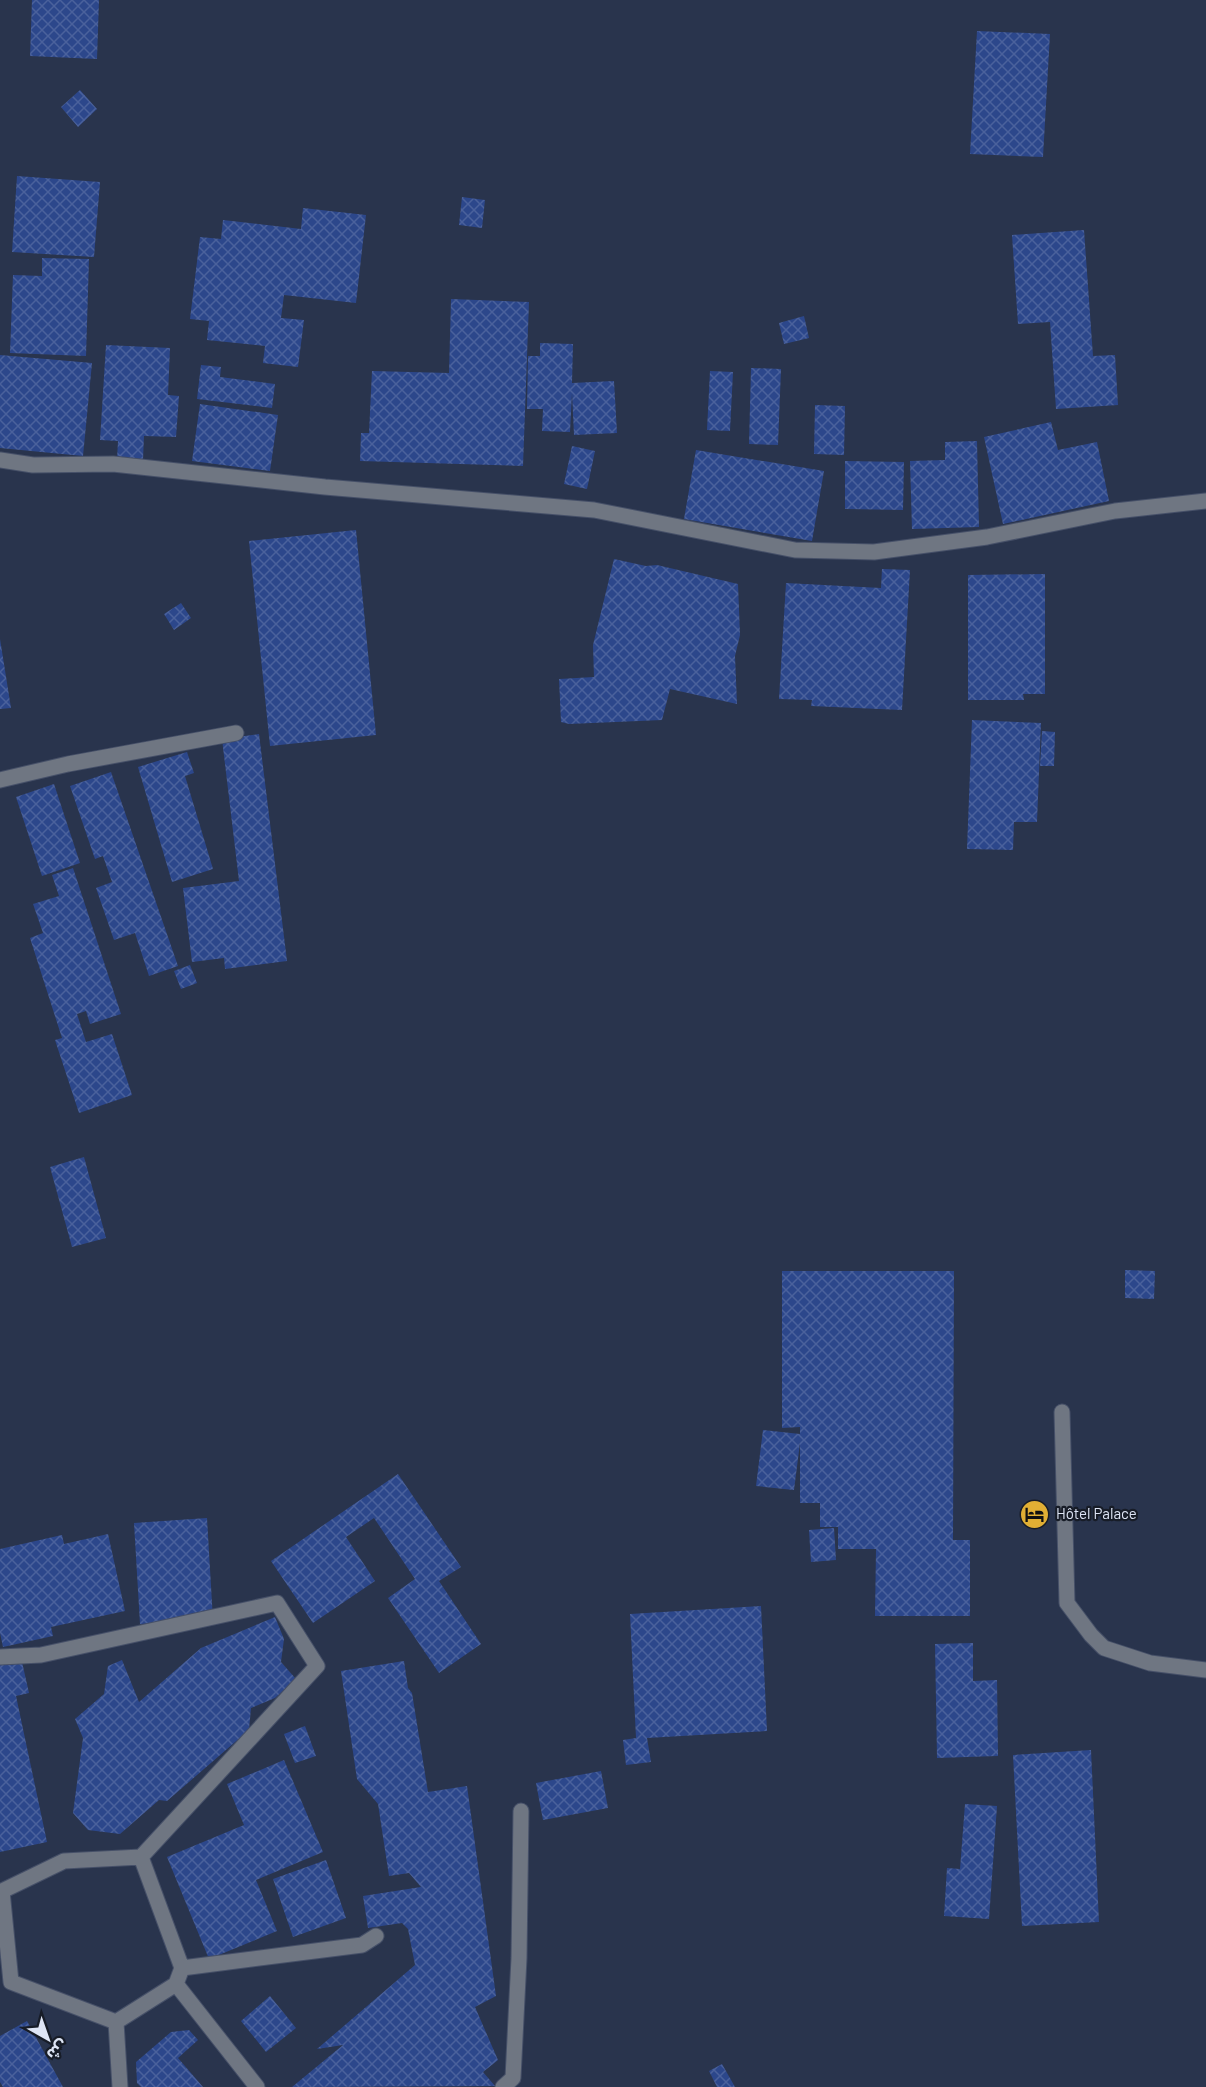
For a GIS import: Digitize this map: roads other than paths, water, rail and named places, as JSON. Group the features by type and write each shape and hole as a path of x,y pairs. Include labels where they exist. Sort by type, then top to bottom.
{"street":[{"path":"0,460 33,465 113,464 325,488 594,510 795,550 874,552 987,537 1115,511 1206,501"},
{"path":"0,780 68,764 236,733"},
{"path":"1062,1412 1067,1603 1104,1648 1150,1663 1206,1670"},
{"path":"0,1657 40,1655 277,1603 317,1666 141,1857 64,1861 1,1890 6,1986 116,2022"},
{"path":"503,2087 513,2078 519,1958 521,1811"},
{"path":"116,2022 176,1984 182,1968 141,1857"},
{"path":"182,1968 362,1945 376,1936"},
{"path":"176,1984 257,2087"},
{"path":"116,2022 120,2087"}],"place":[{"name":"Hôtel Palace","path":"1035,1514"}]}
